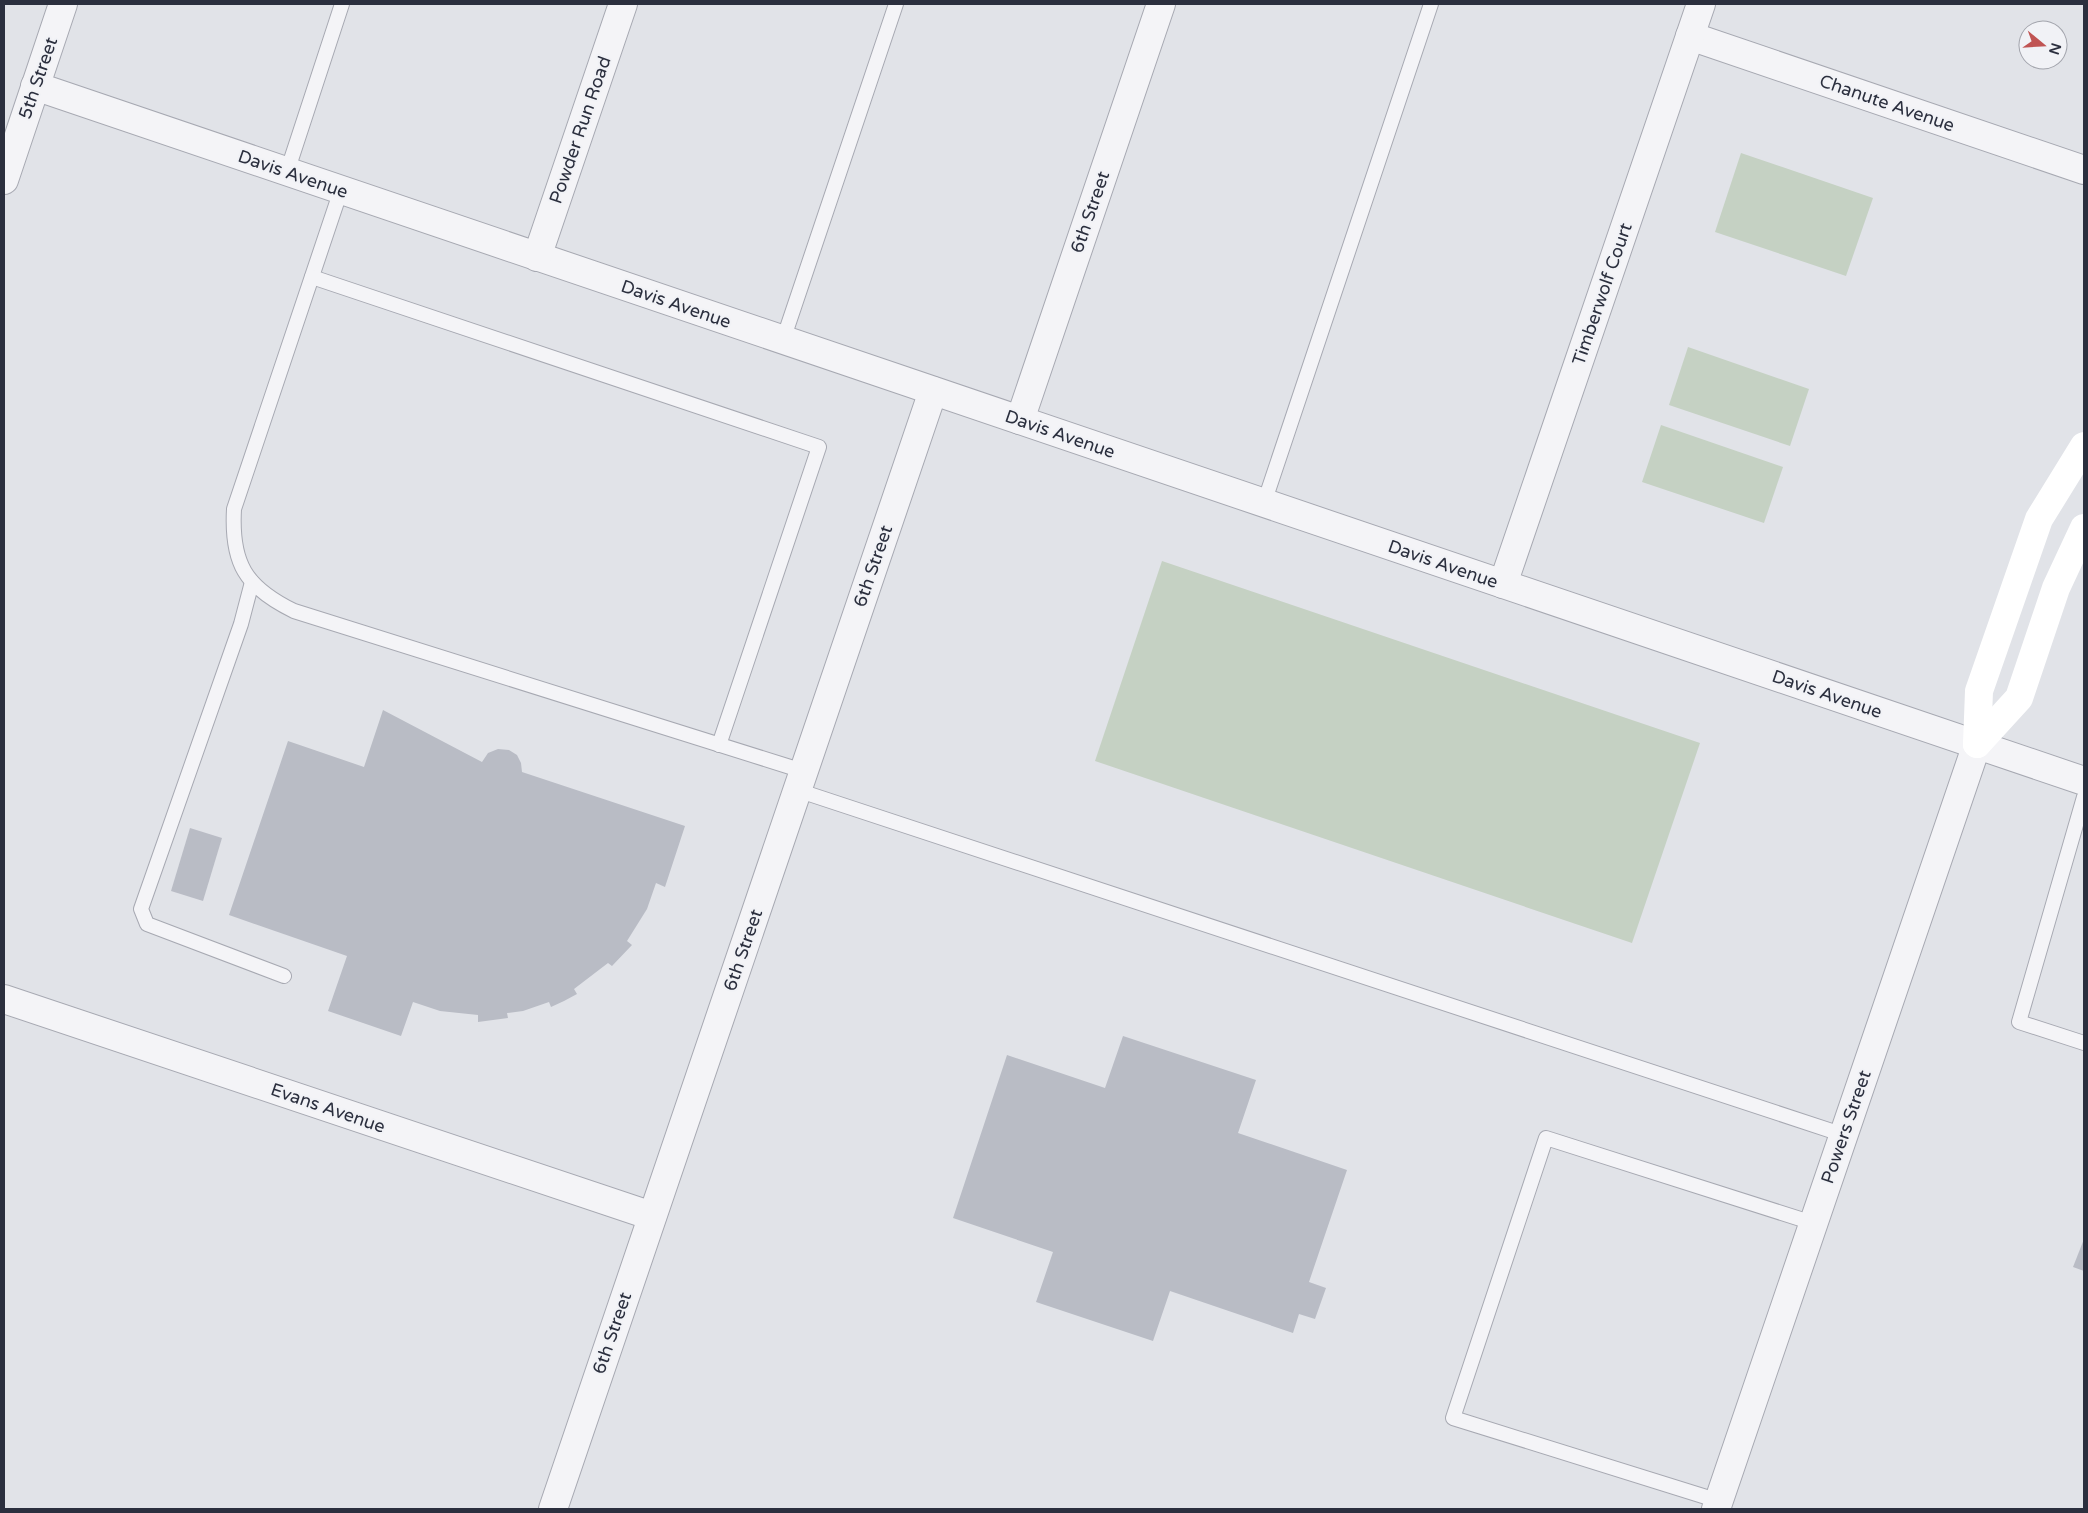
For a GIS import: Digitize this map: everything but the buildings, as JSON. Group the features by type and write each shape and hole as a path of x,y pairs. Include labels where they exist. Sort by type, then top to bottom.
{"street":[{"name":"5th Street","path":"4,180 63,4"},
{"name":"Powder Run Road","path":"537,256 623,4"},
{"name":"6th Street","path":"1020,420 1161,4"},
{"name":"Timberwolf Court","path":"1504,584 1701,4"},
{"name":"Chanute Avenue","path":"1690,36 2084,170"},
{"name":"Davis Avenue","path":"35,86 2084,781"},
{"name":"6th Street","path":"553,1509 933,391"},
{"path":"1977,744 1978,691 2039,519 2084,446"},
{"path":"1977,744 2019,698 2056,588 2084,528"},
{"name":"Powers Street","path":"1717,1505 1977,744"},
{"name":"Evans Avenue","path":"4,999 652,1216"}],"lane":[{"path":"286,172 342,4"},
{"path":"783,340 896,4"},
{"path":"1264,503 1431,4"},
{"path":"342,190 234,509 233,535 238,560 252,582 270,600 294,612 719,745 800,780 1844,1135"},
{"path":"312,277 819,448 719,745"},
{"path":"252,582 241,624 141,909 147,924 284,976"},
{"path":"2084,796 2019,1022 2084,1043"},
{"path":"1717,1505 1453,1418 1546,1138 1813,1223"}],"green space":[{"path":"1741,153 1873,198 1846,276 1715,232"},
{"path":"1688,347 1809,389 1790,446 1669,405"},
{"path":"1661,425 1783,467 1764,523 1642,482"},
{"path":"1162,561 1700,743 1632,943 1095,761"}]}
